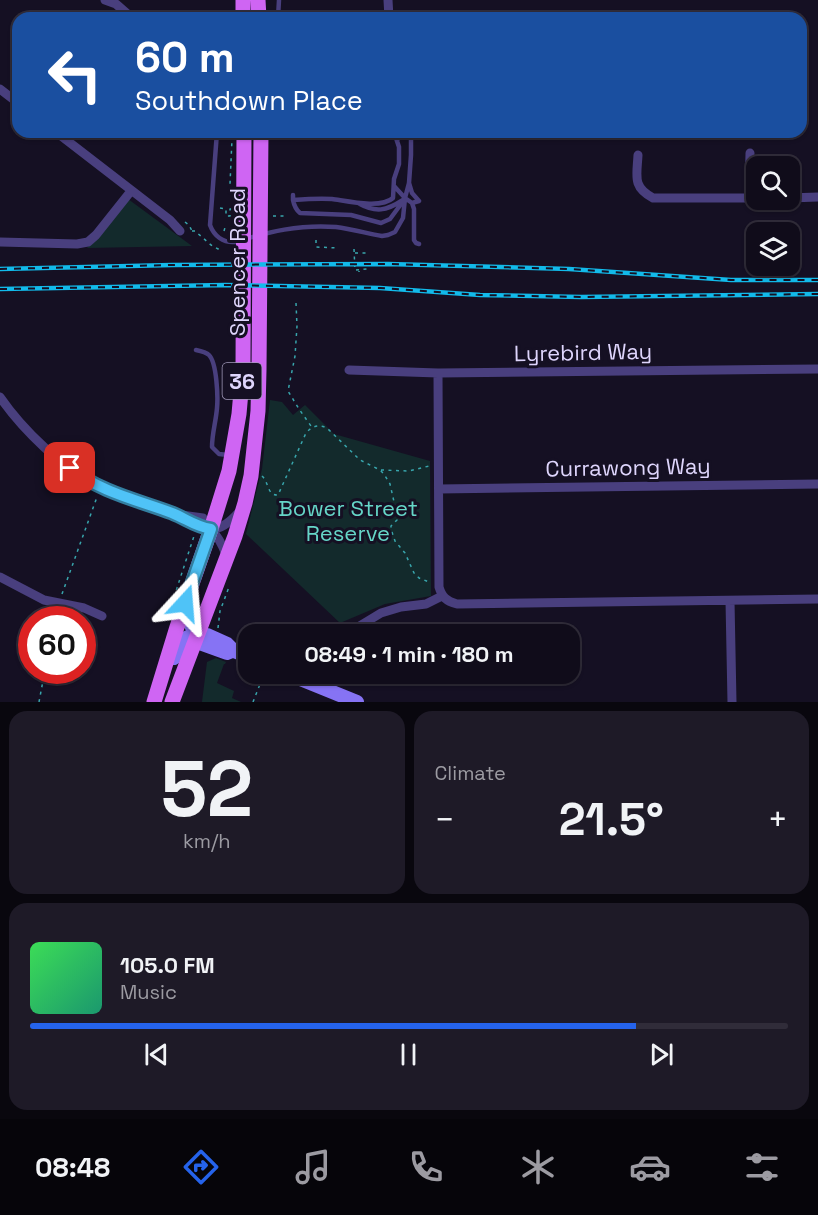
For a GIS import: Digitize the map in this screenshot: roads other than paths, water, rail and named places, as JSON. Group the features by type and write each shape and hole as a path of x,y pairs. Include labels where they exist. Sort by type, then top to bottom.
{"main road":[{"name":"Spencer Road","path":"154,702 229,471 239,414 242,390 243,306 239,212 244,138"},
{"name":"Spencer Road","path":"172,702 236,536 249,486 258,411 259,306 266,213 261,138"},
{"path":"232,456 243,453 247,445 252,388 259,370"},
{"path":"185,603 189,622 198,636"},
{"path":"160,702 180,643 188,637 207,635 228,644 238,653"},
{"path":"311,684 347,700"}],"street":[{"path":"105,0 116,4 125,12"},
{"path":"0,89 12,98"},
{"path":"64,138 170,220 180,231"},
{"path":"638,155 637,184 643,193 653,198 746,198"},
{"path":"0,242 77,244 88,242 131,191"},
{"path":"800,198 818,197"},
{"name":"Lyrebird Way","path":"349,370 438,374 818,369"},
{"path":"438,374 439,586 442,596 449,602 457,604 818,599"},
{"path":"0,397 3,410 80,476 101,488 175,514 199,527 211,529 225,526 245,503"},
{"name":"Currawong Way","path":"439,489 818,484"},
{"path":"211,529 223,544 226,557"},
{"path":"0,577 44,600 84,608 102,616"},
{"path":"363,624 381,613 401,607 426,604 442,596"},
{"path":"730,601 732,702"}],"lane":[{"path":"217,138 210,225 217,236 229,243 273,231 299,227 334,227 382,236 394,232 403,218 409,183 410,138"},
{"path":"396,138 399,147 399,164 394,178 393,198 389,202 358,203 336,198 293,197 294,206 300,213 351,215 381,223 390,219 405,198"},
{"path":"409,183 412,194 419,201 412,203"},
{"path":"394,186 412,203 414,240 418,244"},
{"path":"358,196 358,203"},
{"path":"380,196 381,204"},
{"path":"358,203 364,207 384,210 405,198"},
{"path":"196,350 208,354 212,359 215,375 217,408 212,447 219,453 232,456"}],"railway":[{"path":"0,269 388,264 569,269 731,280 818,280"},
{"path":"0,289 225,285 380,288 480,295 581,297 818,294"}],"park label":[{"name":"Bower Street Reserve","path":"348,520"}]}
